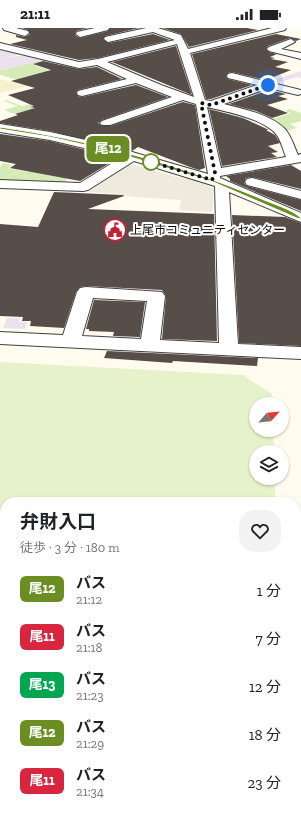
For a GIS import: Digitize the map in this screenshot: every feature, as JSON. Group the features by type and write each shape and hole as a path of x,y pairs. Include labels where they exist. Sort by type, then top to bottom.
{"street":[{"path":"7,28 25,33"},
{"path":"80,34 105,28"},
{"path":"108,39 151,28 179,39 209,46"},
{"path":"185,52 282,28"},
{"path":"254,35 296,43"},
{"path":"179,39 206,104 216,179 229,349"},
{"path":"0,46 79,65 98,62 179,39"},
{"path":"296,43 272,49 301,56"},
{"path":"14,50 32,45"},
{"path":"98,62 159,89 206,104 248,115 268,123 281,132 297,158 267,163 216,179"},
{"path":"232,76 268,85 300,96"},
{"path":"82,93 138,79"},
{"path":"206,104 268,85"},
{"path":"106,123 183,97"},
{"path":"0,128 50,136 133,156 216,179 301,218"},
{"path":"0,184 83,187 133,156"},
{"path":"267,163 283,173"},
{"path":"252,182 301,195"},
{"path":"71,341 86,292 156,296 150,345"},
{"path":"0,338 301,353"}],"shaded area":[{"path":"0,48 24,54 8,57 30,55 45,59 0,71"},
{"path":"74,65 91,69 0,93 0,79 14,83"},
{"path":"301,71 301,78 297,77 273,84 266,83"},
{"path":"131,164 176,177 189,178 214,188 212,212 179,210 181,200 121,196 123,194 89,192 89,190 125,165"},
{"path":"7,318 20,318 19,322 27,322 25,329 3,328"}],"green space":[{"path":"45,59 67,64 63,65 42,61 32,64 49,70 22,81 0,75 0,71"},
{"path":"6,100 22,106 47,100 50,101 30,107 48,113 25,114 8,112 5,110 18,106 4,101"},
{"path":"289,109 301,113 301,121 290,124 297,128 285,131 269,120 291,113 285,111"},
{"path":"3,163 13,165 8,168 28,172 30,170 68,177 64,184 0,182 0,167"},
{"path":"0,362 243,375 272,394 272,397 249,397 249,437 273,437 274,445 249,445 249,485 275,485 275,497 0,497"}],"building":[{"path":"22,28 88,28 76,31 75,35 80,38 108,31 110,28 139,28 105,36 103,39 108,43 153,34 170,40 98,58 79,60 10,44 27,40 16,37 16,35 25,37 30,34 28,30"},
{"path":"163,28 247,28 258,30 189,47 181,34"},
{"path":"276,34 301,39 296,41 290,38 268,46 266,49 269,52 277,54 270,57 275,58 271,59 288,62 275,67 291,70 266,80 232,72 228,73 226,77 228,79 252,85 211,99 206,99 192,54"},
{"path":"176,46 192,95 112,62"},
{"path":"43,61 79,69 97,67 122,79 78,90 76,92 78,96 82,97 136,85 168,97 102,120 98,123 102,126 110,126 183,102 195,105 205,168 199,170 138,147 132,151 50,131 0,123 0,121 18,115 15,114 35,108 30,107 34,106 8,95 35,88 11,81 51,70 33,64"},
{"path":"269,90 286,94 278,96 288,99 267,105 288,113 272,118 256,111 229,104"},
{"path":"209,109 243,118 269,130 266,130 275,135 280,143 268,146 278,152 271,153 277,157 222,166"},
{"path":"0,134 50,141 118,158 80,181 10,168 16,164 0,161"},
{"path":"291,165 301,171 301,189 252,177 246,178 244,183 247,186 301,200 301,211 230,181 230,179 226,176"},
{"path":"54,192 124,196 88,209 214,214 217,341 162,339 166,296 162,290 86,286 80,287 76,292 64,328 30,326 31,321 22,321 23,317 0,316 0,224 38,227"},
{"path":"232,215 285,217 301,223 301,346 239,343"},
{"path":"94,300 145,302 140,337 113,336 114,332 89,331 89,329 86,329"},
{"path":"107,351 258,358 257,366 173,361 172,363 104,358"}],"bus line":[{"name":"尾12","path":"0,128 50,136 108,149 166,166 212,180 301,218"}],"place":[{"name":"上尾市コミュニティセンター","path":"115,230"}],"route":[{"path":"151,162 212,180 215,173 201,103 211,105 268,85"}]}
